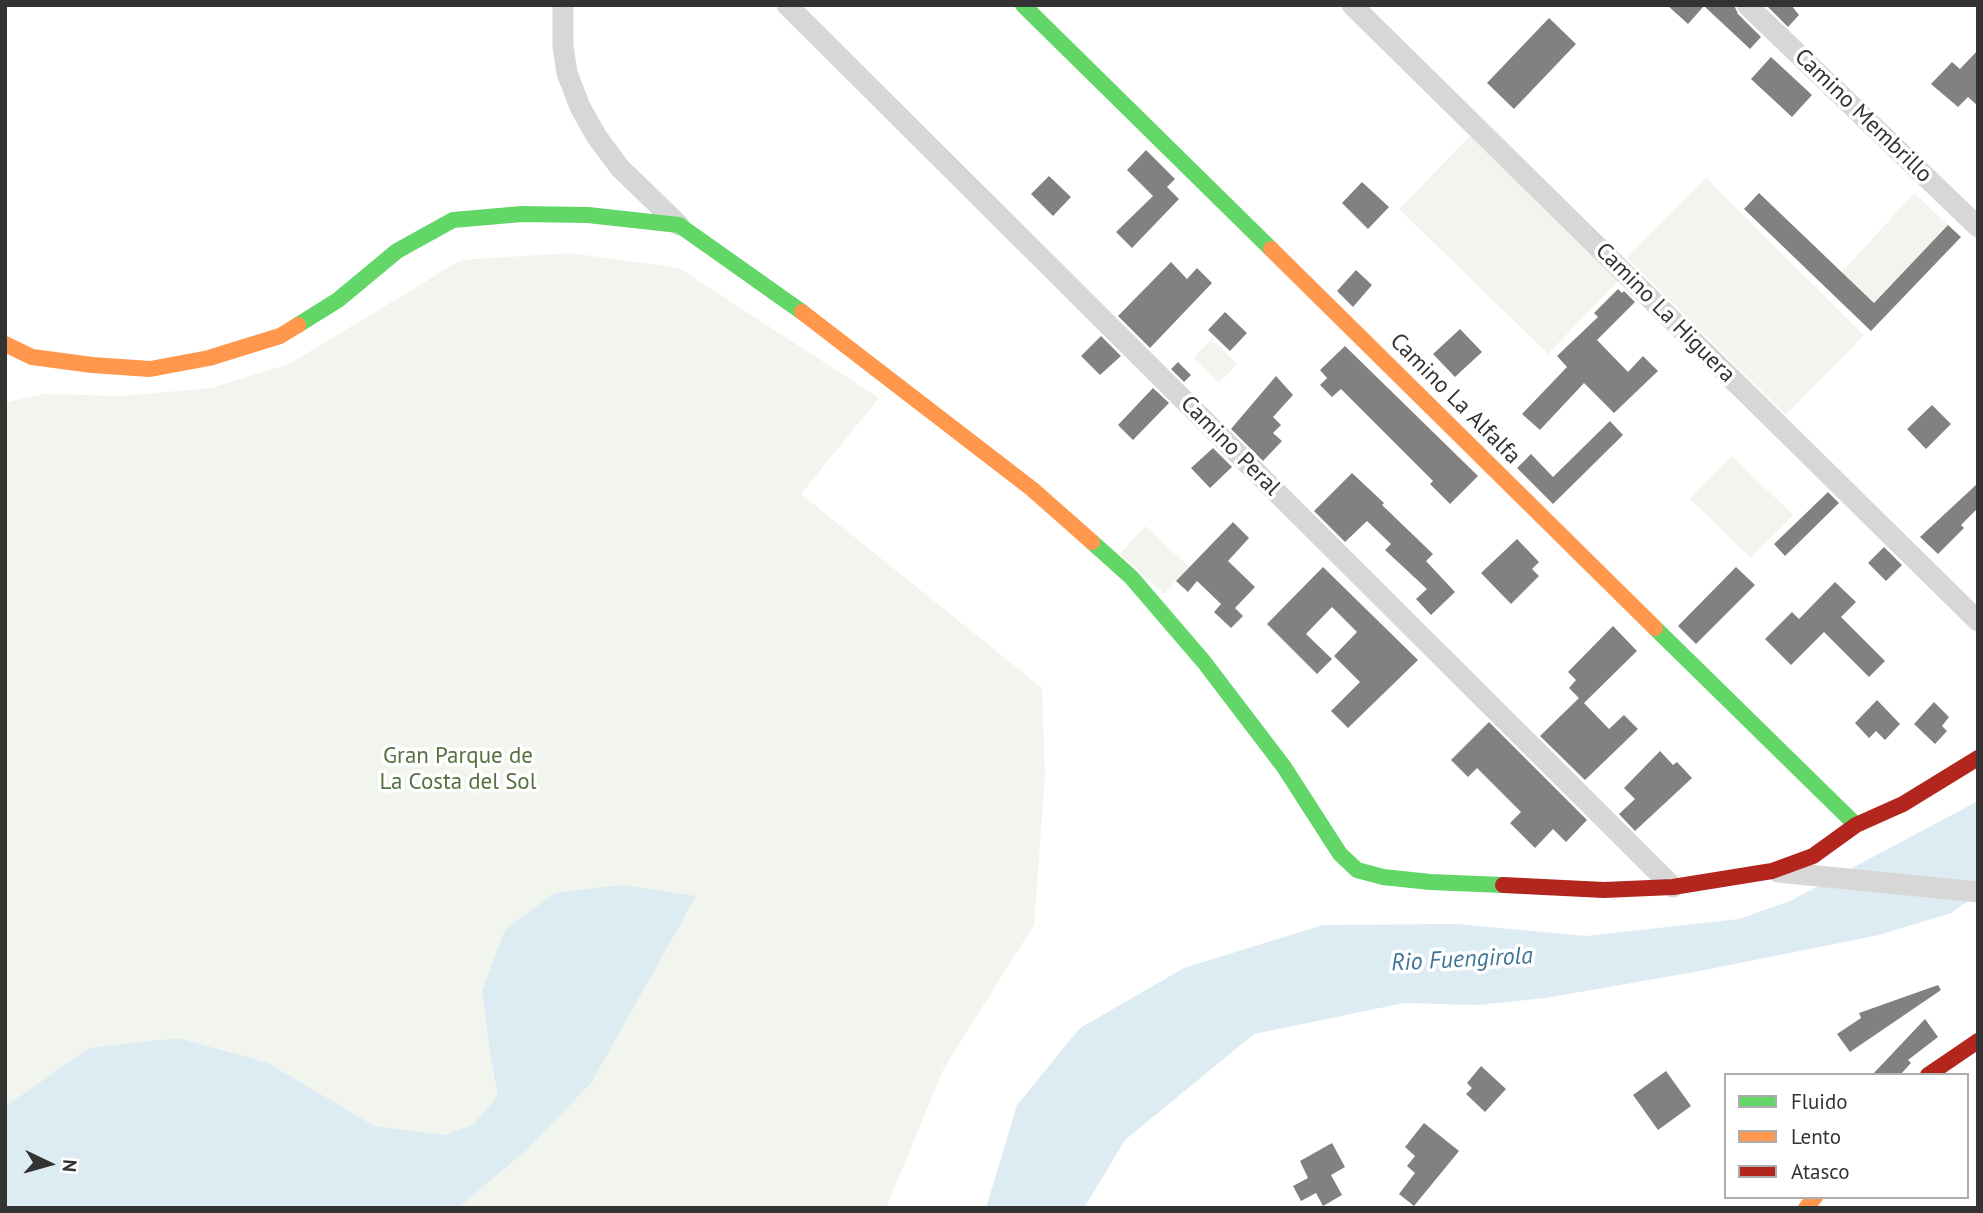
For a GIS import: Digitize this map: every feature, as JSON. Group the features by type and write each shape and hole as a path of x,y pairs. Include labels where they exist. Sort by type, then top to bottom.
{"street":[{"path":"563,5 563,46 567,73 580,107 597,138 620,168 679,225 834,335 1032,489 1131,577 1205,662 1284,767 1340,854 1357,870 1383,877 1430,881 1604,890 1673,887 1772,871 1813,856 1856,825 1903,804 1978,758"},
{"name":"Camino Peral","path":"787,5 1673,887"},
{"name":"Camino La Alfalfa","path":"1023,5 1856,825"},
{"name":"Camino La Higuera","path":"1352,5 1978,621"},
{"name":"Camino Membrillo","path":"1747,5 1978,227"},
{"path":"5,344 32,357 150,369 209,358 280,336 338,300 397,251 453,220 522,214 575,215 679,225"},
{"path":"1772,871 1978,892"},
{"path":"1931,1073 1978,1041"}],"green space":[{"path":"1470,136 1618,281 1548,354 1399,209"},
{"path":"1706,178 1864,335 1786,415 1627,258"},
{"path":"1914,193 1948,225 1874,302 1842,272"},
{"name":"Gran Parque de La Costa del Sol","path":"570,253 679,268 879,398 801,494 1042,688 1045,776 1034,925 944,1068 886,1208 5,1208 5,403 42,394 122,396 211,388 289,364 461,260"},
{"path":"1212,339 1237,364 1219,383 1193,358"},
{"path":"1732,456 1793,515 1751,558 1690,499"},
{"path":"1145,526 1189,567 1164,594 1120,554"}],"water":[{"name":"Rio Fuengirola","path":"1978,801 1978,894 1951,913 1879,935 1546,998 1477,1005 1404,1003 1254,1034 1125,1140 1084,1208 986,1208 1017,1105 1080,1028 1184,968 1323,925 1457,924 1586,936 1739,919 1790,901"},
{"path":"621,885 696,896 591,1083 526,1150 458,1208 5,1208 5,1107 89,1048 178,1038 268,1063 374,1126 444,1135 473,1125 498,1096 482,991 505,930 555,893"}],"building":[{"path":"1667,5 1734,5 1738,14 1761,37 1750,49 1704,6 1688,24"},
{"path":"1766,5 1791,5 1799,15 1788,27"},
{"path":"1549,18 1576,44 1514,109 1487,83"},
{"path":"1978,50 1978,106 1968,97 1958,107 1931,84 1952,62 1960,69"},
{"path":"1771,57 1812,95 1792,117 1751,79"},
{"path":"1146,150 1175,179 1167,187 1179,199 1132,248 1116,232 1153,196 1127,170"},
{"path":"1049,176 1071,197 1053,216 1031,194"},
{"path":"1362,182 1389,207 1368,229 1342,203"},
{"path":"1759,193 1874,303 1948,225 1961,237 1871,331 1744,209"},
{"path":"1171,262 1187,279 1197,268 1212,283 1150,348 1118,316"},
{"path":"1356,270 1372,285 1353,307 1337,291"},
{"path":"1618,289 1635,302 1597,340 1628,372 1643,356 1658,371 1614,413 1584,383 1540,430 1522,414 1567,367 1557,356 1598,317 1594,313"},
{"path":"1225,312 1247,333 1230,351 1208,330"},
{"path":"1460,329 1482,352 1455,377 1433,354"},
{"path":"1101,336 1121,356 1100,375 1081,356"},
{"path":"1345,346 1478,476 1450,504 1430,484 1433,481 1341,389 1332,397 1320,385 1327,378 1320,370"},
{"path":"1178,362 1191,375 1184,382 1171,369"},
{"path":"1276,376 1293,395 1273,417 1281,425 1273,433 1282,441 1263,461 1231,429"},
{"path":"1153,388 1169,403 1133,440 1118,425"},
{"path":"1932,405 1951,424 1926,449 1907,429"},
{"path":"1610,421 1623,435 1553,504 1517,468 1531,454 1553,477"},
{"path":"1213,448 1232,467 1210,488 1191,468"},
{"path":"1352,473 1433,554 1426,561 1455,592 1431,615 1416,599 1427,589 1385,550 1391,544 1367,521 1345,542 1314,511"},
{"path":"1978,483 1978,508 1961,525 1964,528 1938,554 1920,537"},
{"path":"1828,492 1839,503 1785,556 1774,544"},
{"path":"1233,522 1249,538 1228,561 1255,587 1235,608 1243,616 1231,628 1214,612 1221,604 1197,581 1188,592 1176,581"},
{"path":"1517,539 1539,562 1532,569 1539,576 1511,604 1481,573"},
{"path":"1884,547 1902,565 1886,581 1868,563"},
{"path":"1323,567 1418,660 1348,728 1331,711 1360,682 1334,656 1357,632 1332,607 1306,634 1332,659 1317,674 1267,624"},
{"path":"1736,567 1755,585 1696,644 1678,626"},
{"path":"1835,582 1856,602 1841,617 1885,661 1869,677 1824,632 1791,665 1765,639 1792,612 1799,619"},
{"path":"1613,626 1637,651 1584,703 1609,729 1624,715 1638,729 1585,780 1540,736 1579,698 1569,688 1576,680 1568,672"},
{"path":"1877,700 1900,724 1885,740 1876,731 1869,738 1855,723"},
{"path":"1934,702 1949,717 1942,726 1947,731 1935,744 1914,724"},
{"path":"1489,722 1587,820 1566,842 1553,829 1535,848 1510,823 1521,812 1477,768 1468,777 1451,760"},
{"path":"1660,751 1673,765 1677,762 1692,778 1635,831 1619,814 1635,799 1624,788"},
{"path":"1938,985 1941,990 1850,1052 1837,1034 1861,1018 1859,1013"},
{"path":"1925,1019 1938,1037 1908,1060 1911,1063 1902,1073 1874,1073"},
{"path":"1481,1066 1506,1089 1485,1112 1466,1094 1472,1088 1467,1083"},
{"path":"1666,1071 1691,1106 1658,1130 1633,1095"},
{"path":"1424,1123 1459,1151 1414,1206 1399,1194 1415,1173 1407,1166 1415,1156 1405,1147"},
{"path":"1332,1143 1345,1167 1331,1175 1342,1195 1323,1206 1316,1193 1301,1201 1293,1186 1308,1178 1300,1161"}],"traffic: fast":[{"path":"1023,5 1271,249"},
{"path":"298,325 338,300 397,251 453,220 522,214 588,215 679,225 802,312"},
{"path":"1092,542 1131,577 1204,662 1284,767 1340,854 1357,870 1383,877 1430,882 1503,885"},
{"path":"1655,628 1856,825"}],"traffic: slow":[{"path":"1271,249 1655,628"},
{"path":"802,312 1032,489 1092,542"},
{"path":"5,344 32,357 150,369 209,358 280,336 298,325"},
{"path":"1806,1208 1813,1199"}],"traffic: jam":[{"path":"1503,885 1604,890 1673,887 1772,871 1813,856 1856,825 1903,804 1978,758"},
{"path":"1931,1073 1978,1041"}]}
